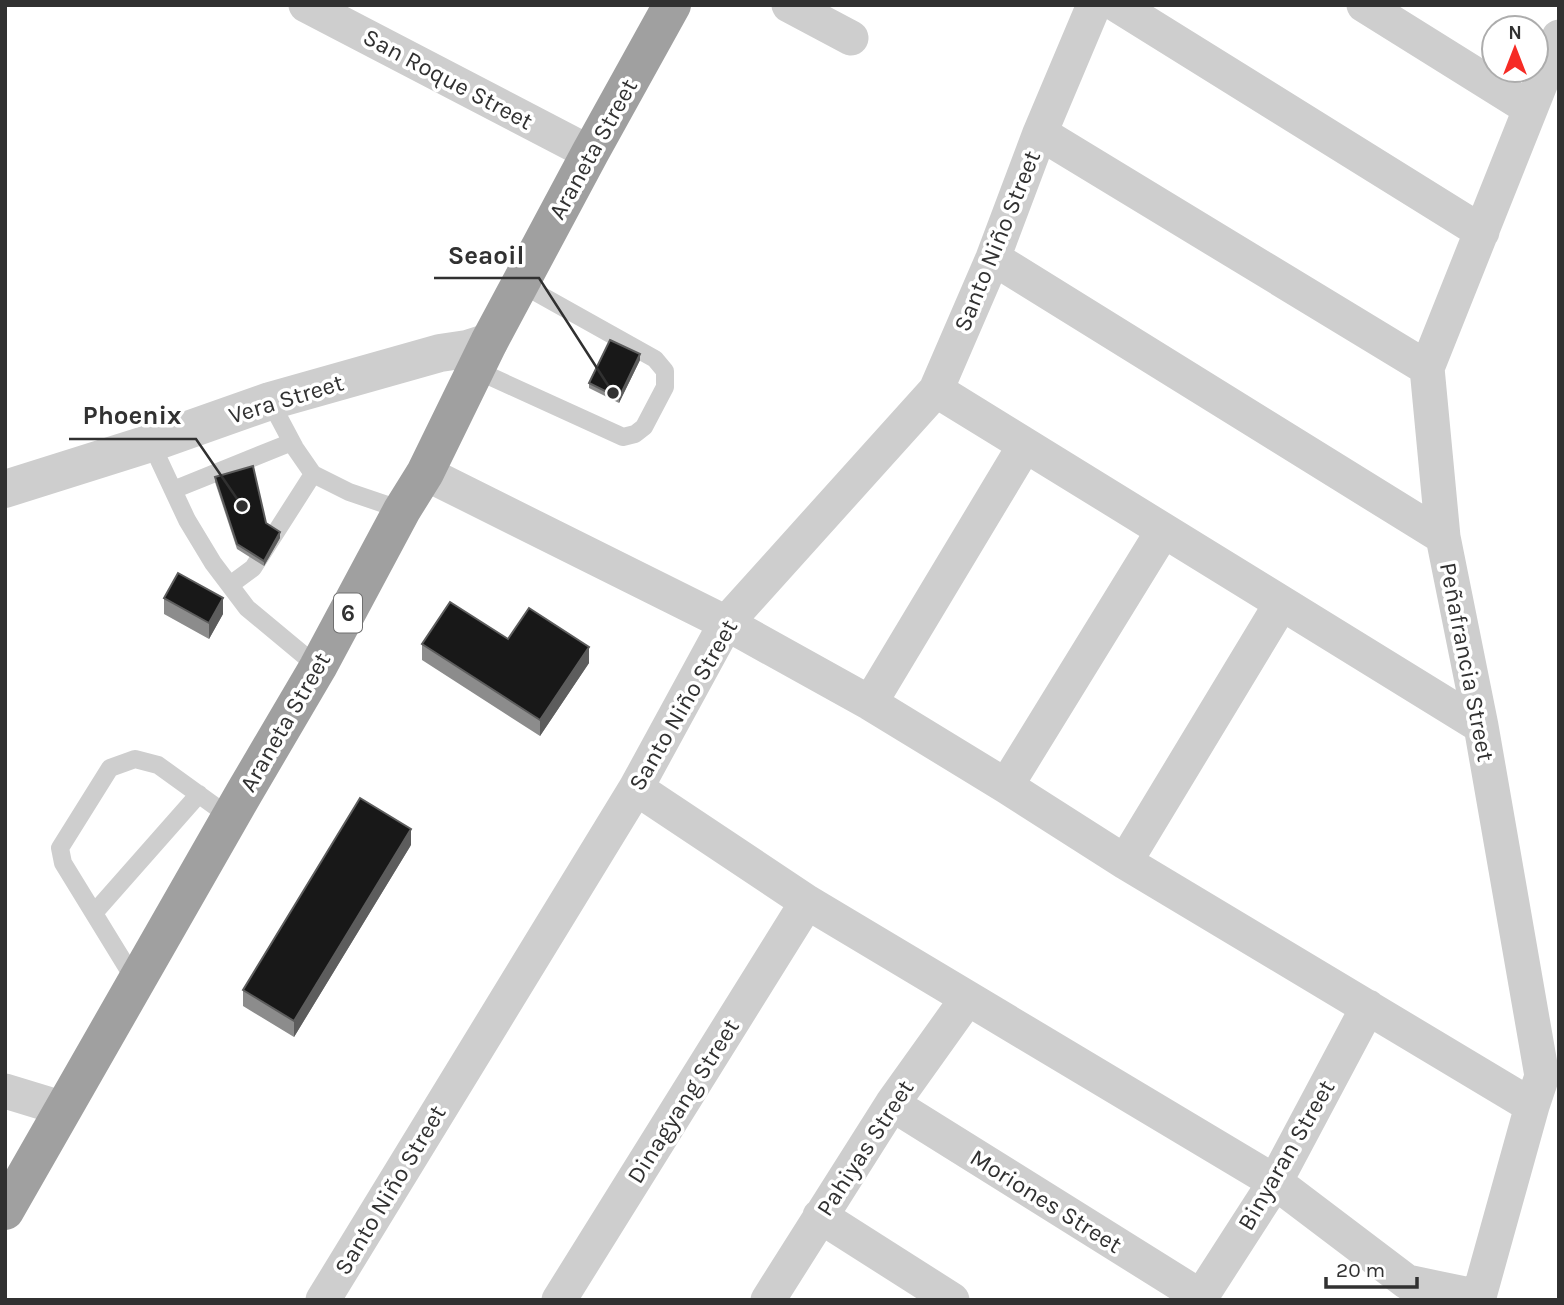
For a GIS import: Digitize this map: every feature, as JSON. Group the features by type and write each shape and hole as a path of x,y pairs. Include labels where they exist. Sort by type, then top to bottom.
{"highway":[{"name":"Araneta Street","path":"5,1211 318,667 402,510 425,473 482,356 672,5"}],"street":[{"name":"San Roque Street","path":"306,5 590,153"},
{"path":"789,5 851,38"},
{"name":"Santo Niño Street","path":"323,1300 636,788 726,623 936,390 993,258 1040,133 1094,5"},
{"path":"1117,5 1482,232"},
{"path":"1364,5 1541,102"},
{"name":"Peñafrancia Street","path":"1478,1298 1544,1086 1481,726 1443,537 1427,368 1482,232 1541,102 1559,37"},
{"path":"1040,133 1427,368"},
{"path":"993,258 1443,537"},
{"name":"Vera Street","path":"5,489 151,443 270,401 440,353 467,349 482,356"},
{"path":"936,390 1481,726"},
{"path":"870,704 1025,445"},
{"path":"425,473 726,623 870,704 1125,862 1368,1007 1544,1086"},
{"path":"1006,786 1163,531"},
{"path":"1125,862 1281,604"},
{"path":"636,788 807,902 1275,1182 1401,1291 1478,1298"},
{"name":"Dinagyang Street","path":"559,1300 807,902"},
{"name":"Pahiyas Street","path":"768,1300 892,1104 967,999"},
{"name":"Binyaran Street","path":"1200,1298 1275,1182 1368,1007"},
{"path":"6,1092 64,1109"},
{"name":"Moriones Street","path":"892,1104 1200,1298"},
{"path":"820,1216 952,1300"}],"lane":[{"path":"482,356 623,437 644,428 665,387 665,371 655,359 521,284"},
{"path":"270,401 313,474 349,492 402,510"},
{"path":"173,490 292,442"},
{"path":"151,443 187,520 212,563 247,608 318,667"},
{"path":"230,585 253,568 313,474"},
{"path":"136,982 63,863 60,848 110,768 135,759 158,765 230,817"},
{"path":"94,913 199,794"}],"building":[{"path":"610,340 640,354 619,398 589,383"},
{"path":"253,466 266,523 280,532 264,561 237,544 215,477"},
{"path":"178,573 223,598 209,623 164,598"},
{"path":"450,602 508,639 529,608 589,647 540,720 422,644"},
{"path":"360,798 411,829 294,1021 243,990"}],"place":[{"name":"Seaoil","path":"613,393"},
{"name":"Phoenix","path":"242,506"}]}
